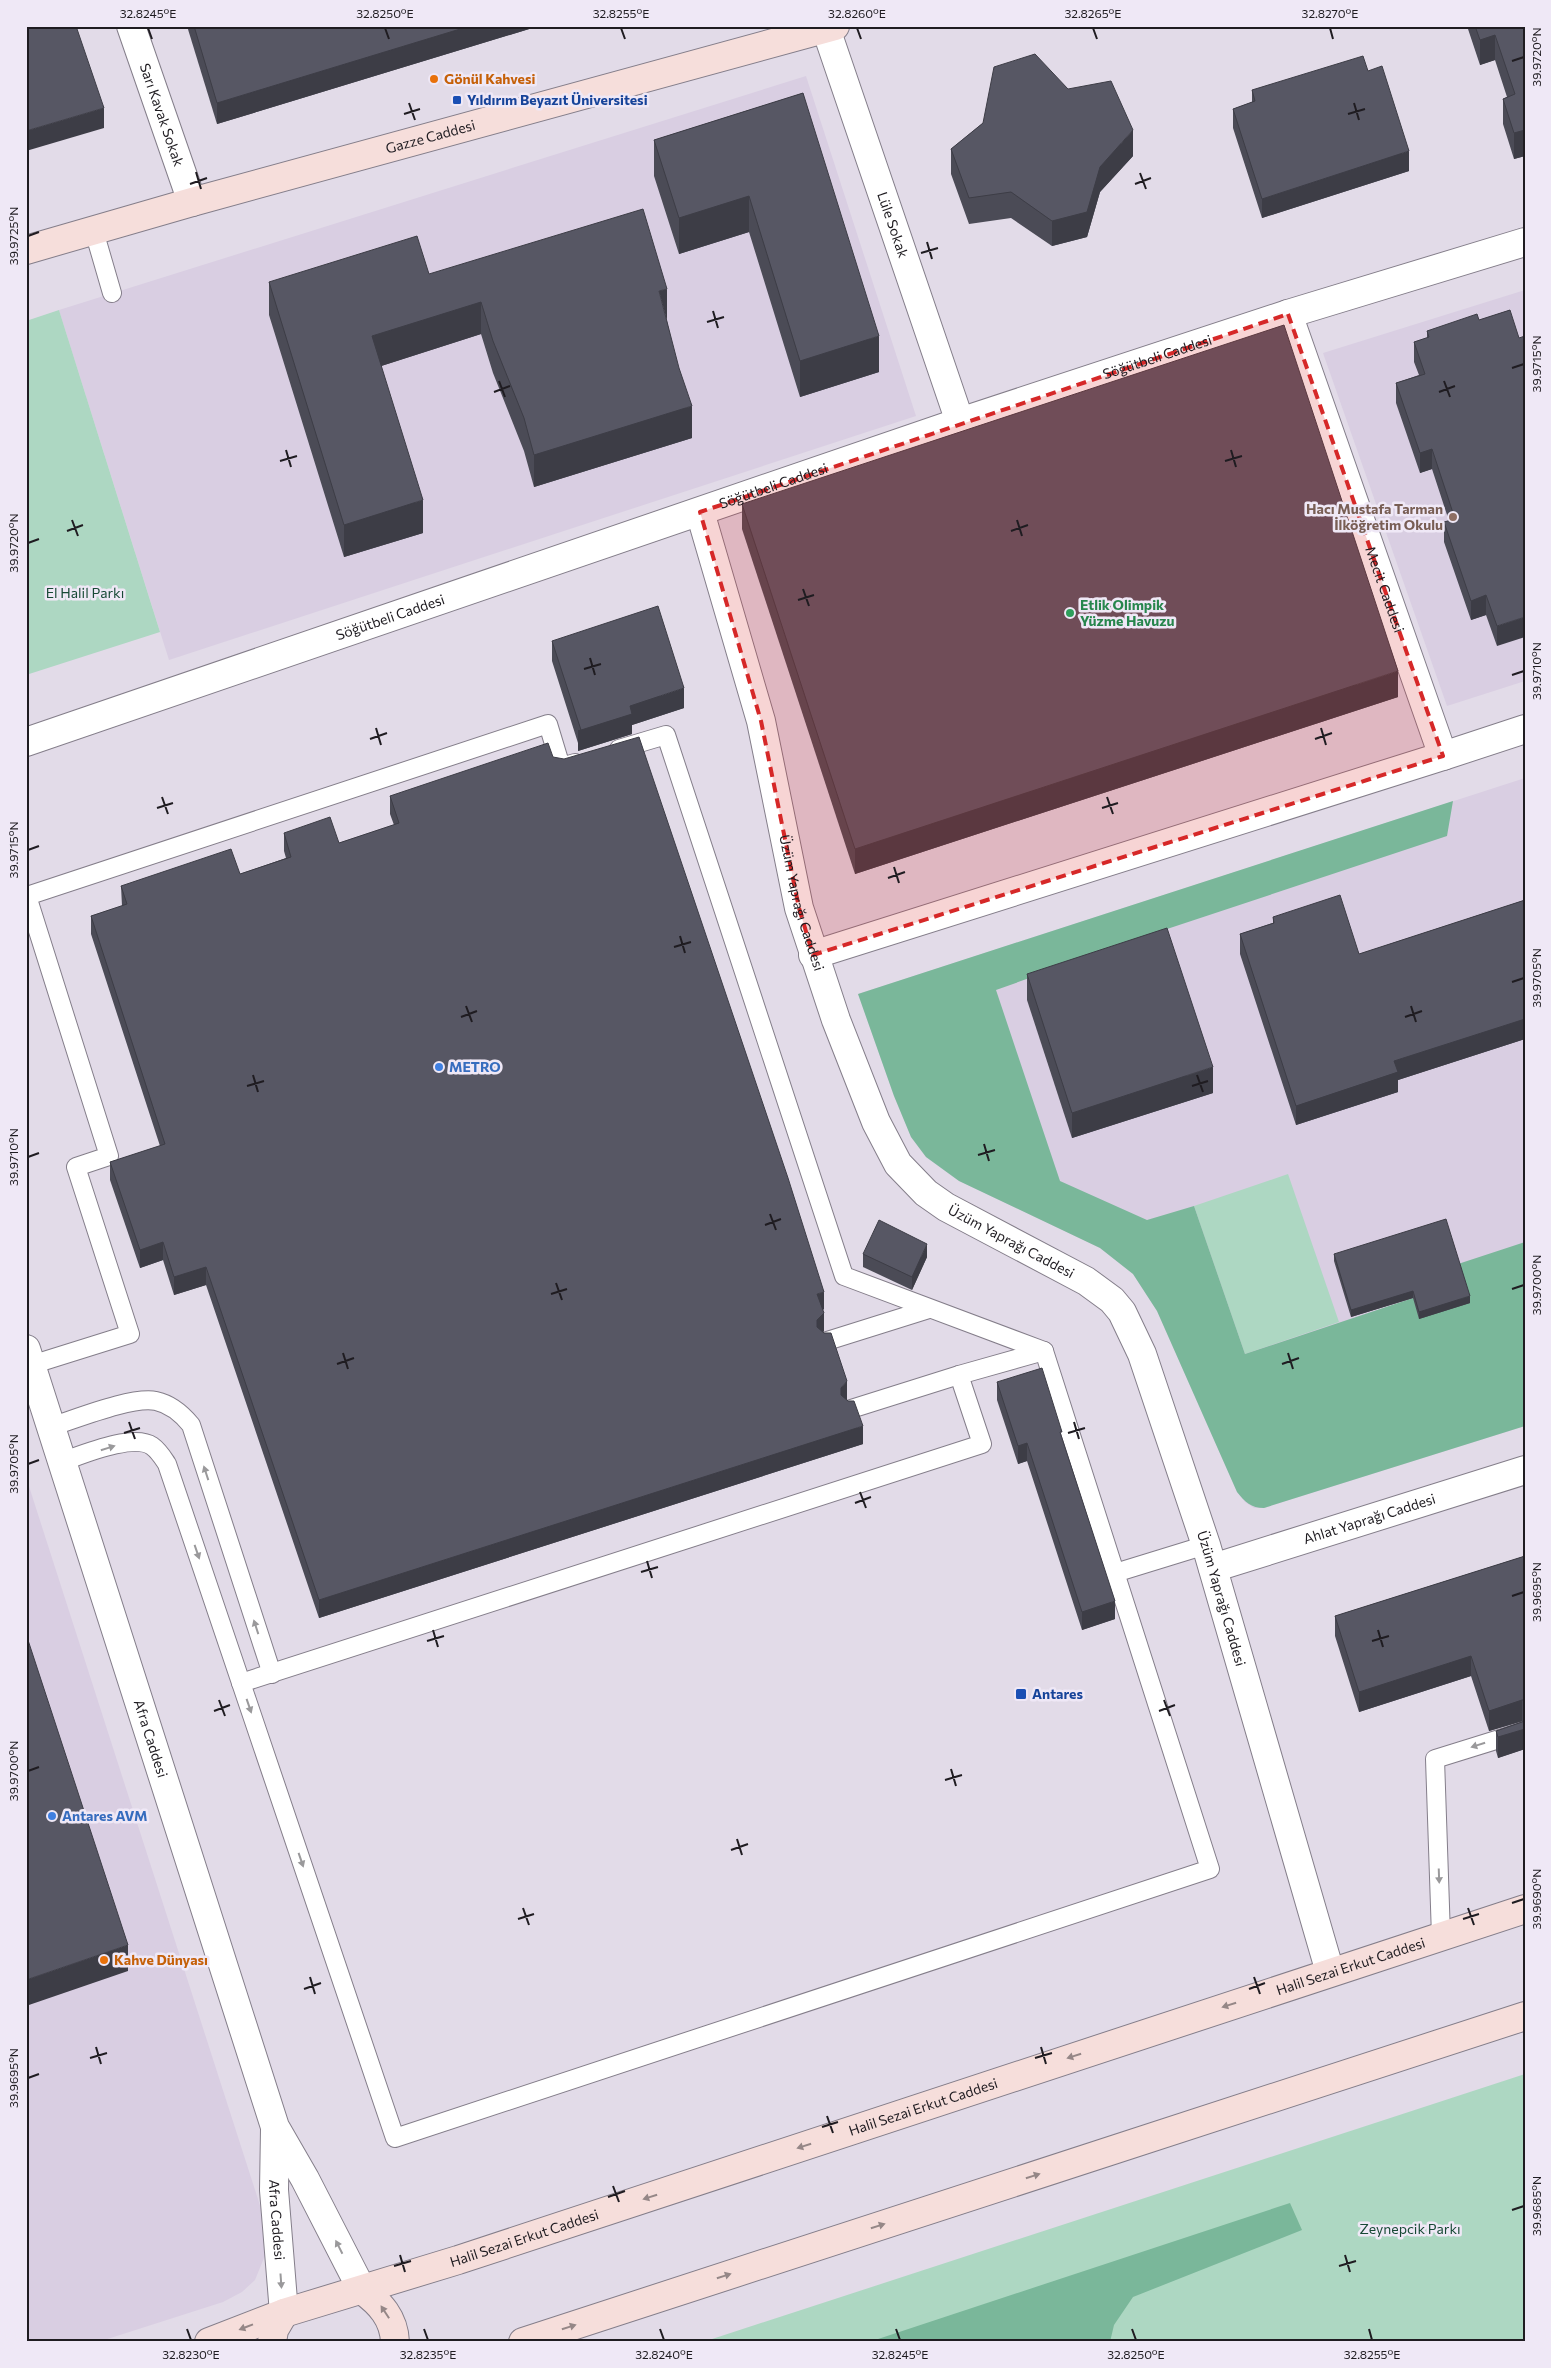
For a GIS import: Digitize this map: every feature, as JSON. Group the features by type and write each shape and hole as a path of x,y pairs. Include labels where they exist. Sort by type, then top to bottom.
{"main road":[{"name":"Gazze Caddesi","path":"26,250 192,202 829,27"},
{"name":"Halil Sezai Erkut Caddesi","path":"209,2342 284,2313 362,2290 1525,1909"},
{"path":"523,2342 1525,2016"},
{"path":"362,2290 378,2302 388,2315 395,2330 395,2342"},
{"path":"272,2342 274,2330 284,2313"}],"street":[{"name":"Sarı Kavak Sokak","path":"131,26 192,202"},
{"name":"Lüle Sokak","path":"829,27 960,422"},
{"name":"Söğütbeli Caddesi","path":"26,742 960,422 1288,314 1525,242"},
{"name":"Mecit Caddesi","path":"1288,314 1443,756"},
{"name":"Üzüm Yaprağı Caddesi","path":"700,512 761,721 799,908 836,1020 876,1122 898,1164 909,1178 926,1193 946,1207 1086,1281 1112,1300 1122,1312 1142,1354 1210,1557 1330,1972"},
{"path":"813,955 1525,729"},
{"name":"Afra Caddesi","path":"29,1357 274,2127 305,2179 362,2290"},
{"name":"Ahlat Yaprağı Caddesi","path":"1210,1557 1525,1470"},
{"name":"Afra Caddesi","path":"274,2127 274,2190 284,2313"}],"lane":[{"path":"94,231 112,293"},
{"path":"29,1357 130,1334 76,1167 109,1156 27,896 548,724 561,767 666,735 844,1276 1044,1351"},
{"path":"827,1341 929,1309"},
{"path":"851,1409 1044,1351"},
{"path":"61,1462 123,1443 139,1442 151,1445 160,1453 167,1464 395,2138 1210,1869 1044,1351"},
{"path":"241,1683 982,1444 959,1375"},
{"path":"50,1427 140,1400 156,1401 185,1417 190,1425 272,1674"},
{"path":"1115,1573 1210,1557"},
{"path":"1441,1936 1435,1759 1525,1731"}],"highlighted area":[{"path":"1288,314 1443,756 813,955 799,908 761,721 700,512"}],"shaded area":[{"path":"806,76 916,416 169,660 59,310"},
{"name":"Hacı Mustafa Tarman İlköğretim Okulu","path":"1525,290 1525,681 1447,706 1323,353"},
{"path":"1525,778 1525,1426 1264,1508 1254,1508 1245,1502 1237,1492 1157,1311 1133,1274 1100,1248 959,1181 926,1157 911,1137 894,1096 858,994"},
{"path":"26,1477 264,2218 266,2253 255,2280 242,2292 223,2302 98,2342 26,2342"}],"green space":[{"name":"El Halil Parkı","path":"59,310 160,632 26,675 26,321"},
{"path":"1453,801 1447,836 1161,931 996,990 1060,1181 1147,1220 1194,1206 1245,1354 1413,1298 1458,1264 1525,1242 1525,1426 1264,1508 1255,1507 1237,1492 1157,1311 1133,1274 1100,1248 959,1181 926,1157 911,1137 894,1096 858,994"},
{"path":"1288,1174 1339,1322 1245,1354 1194,1206"},
{"name":"Zeynepcik Parkı","path":"1525,2074 1525,2342 703,2342"},
{"path":"1290,2203 1302,2230 1133,2297 1114,2325 1110,2342 869,2342"}],"building":[{"path":"26,26 76,26 104,108 26,131"},
{"path":"194,26 470,26 217,103"},
{"path":"1475,26 1525,26 1525,130 1514,133 1503,99 1515,94 1495,35 1480,40"},
{"path":"1035,54 1068,89 1111,81 1133,130 1100,167 1087,212 1052,221 1011,192 969,198 951,149 983,123 994,67"},
{"path":"1363,56 1368,71 1382,66 1409,151 1262,199 1233,109 1255,101 1252,90"},
{"path":"803,93 879,336 800,361 749,196 679,218 654,140"},
{"path":"643,209 667,289 659,291 679,368 692,406 534,455 524,418 493,341 481,302 372,336 423,500 344,525 269,282 417,236 429,274"},
{"path":"1510,310 1519,338 1525,336 1525,617 1497,626 1486,595 1471,601 1444,522 1455,519 1432,449 1420,453 1396,383 1425,374 1414,342 1429,337 1427,331 1477,314 1479,320"},
{"name":"Etlik Olimpik Yüzme Havuzu","path":"1284,325 1398,671 855,849 742,504"},
{"path":"658,606 684,688 630,706 632,714 578,731 581,730 552,641"},
{"path":"639,737 788,1178 824,1292 817,1294 824,1313 817,1320 817,1327 824,1333 831,1333 847,1381 841,1388 841,1395 848,1401 854,1401 863,1426 319,1600 206,1267 174,1277 163,1242 140,1250 110,1162 165,1144 91,916 127,904 121,886 231,849 240,874 291,857 284,833 330,817 339,843 399,823 390,796 548,743 553,757 564,759"},
{"path":"1340,895 1359,954 1525,900 1525,1019 1394,1061 1398,1072 1296,1106 1240,934 1274,923 1273,917"},
{"path":"1167,928 1213,1067 1072,1113 1027,974"},
{"path":"1446,1219 1470,1296 1419,1312 1413,1291 1351,1310 1334,1254"},
{"path":"879,1220 927,1244 912,1277 863,1254"},
{"path":"1042,1368 1062,1432 1060,1432 1115,1601 1082,1612 1027,1443 1018,1446 997,1382"},
{"path":"1525,1556 1525,1700 1489,1711 1471,1656 1359,1692 1335,1616"},
{"name":"Antares AVM","path":"26,1634 128,1945 26,1980"},
{"path":"1525,1721 1525,1729 1498,1737 1496,1731"}],"place":[{"name":"Gönül Kahvesi","path":"434,79"},
{"name":"Yıldırım Beyazıt Üniversitesi","path":"457,100"},
{"name":"Hacı Mustafa Tarman İlköğretim Okulu","path":"1453,517"},
{"name":"Etlik Olimpik Yüzme Havuzu","path":"1070,613"},
{"name":"METRO","path":"439,1067"},
{"name":"Antares","path":"1021,1694"},
{"name":"Antares AVM","path":"52,1816"},
{"name":"Kahve Dünyası","path":"104,1960"}]}
